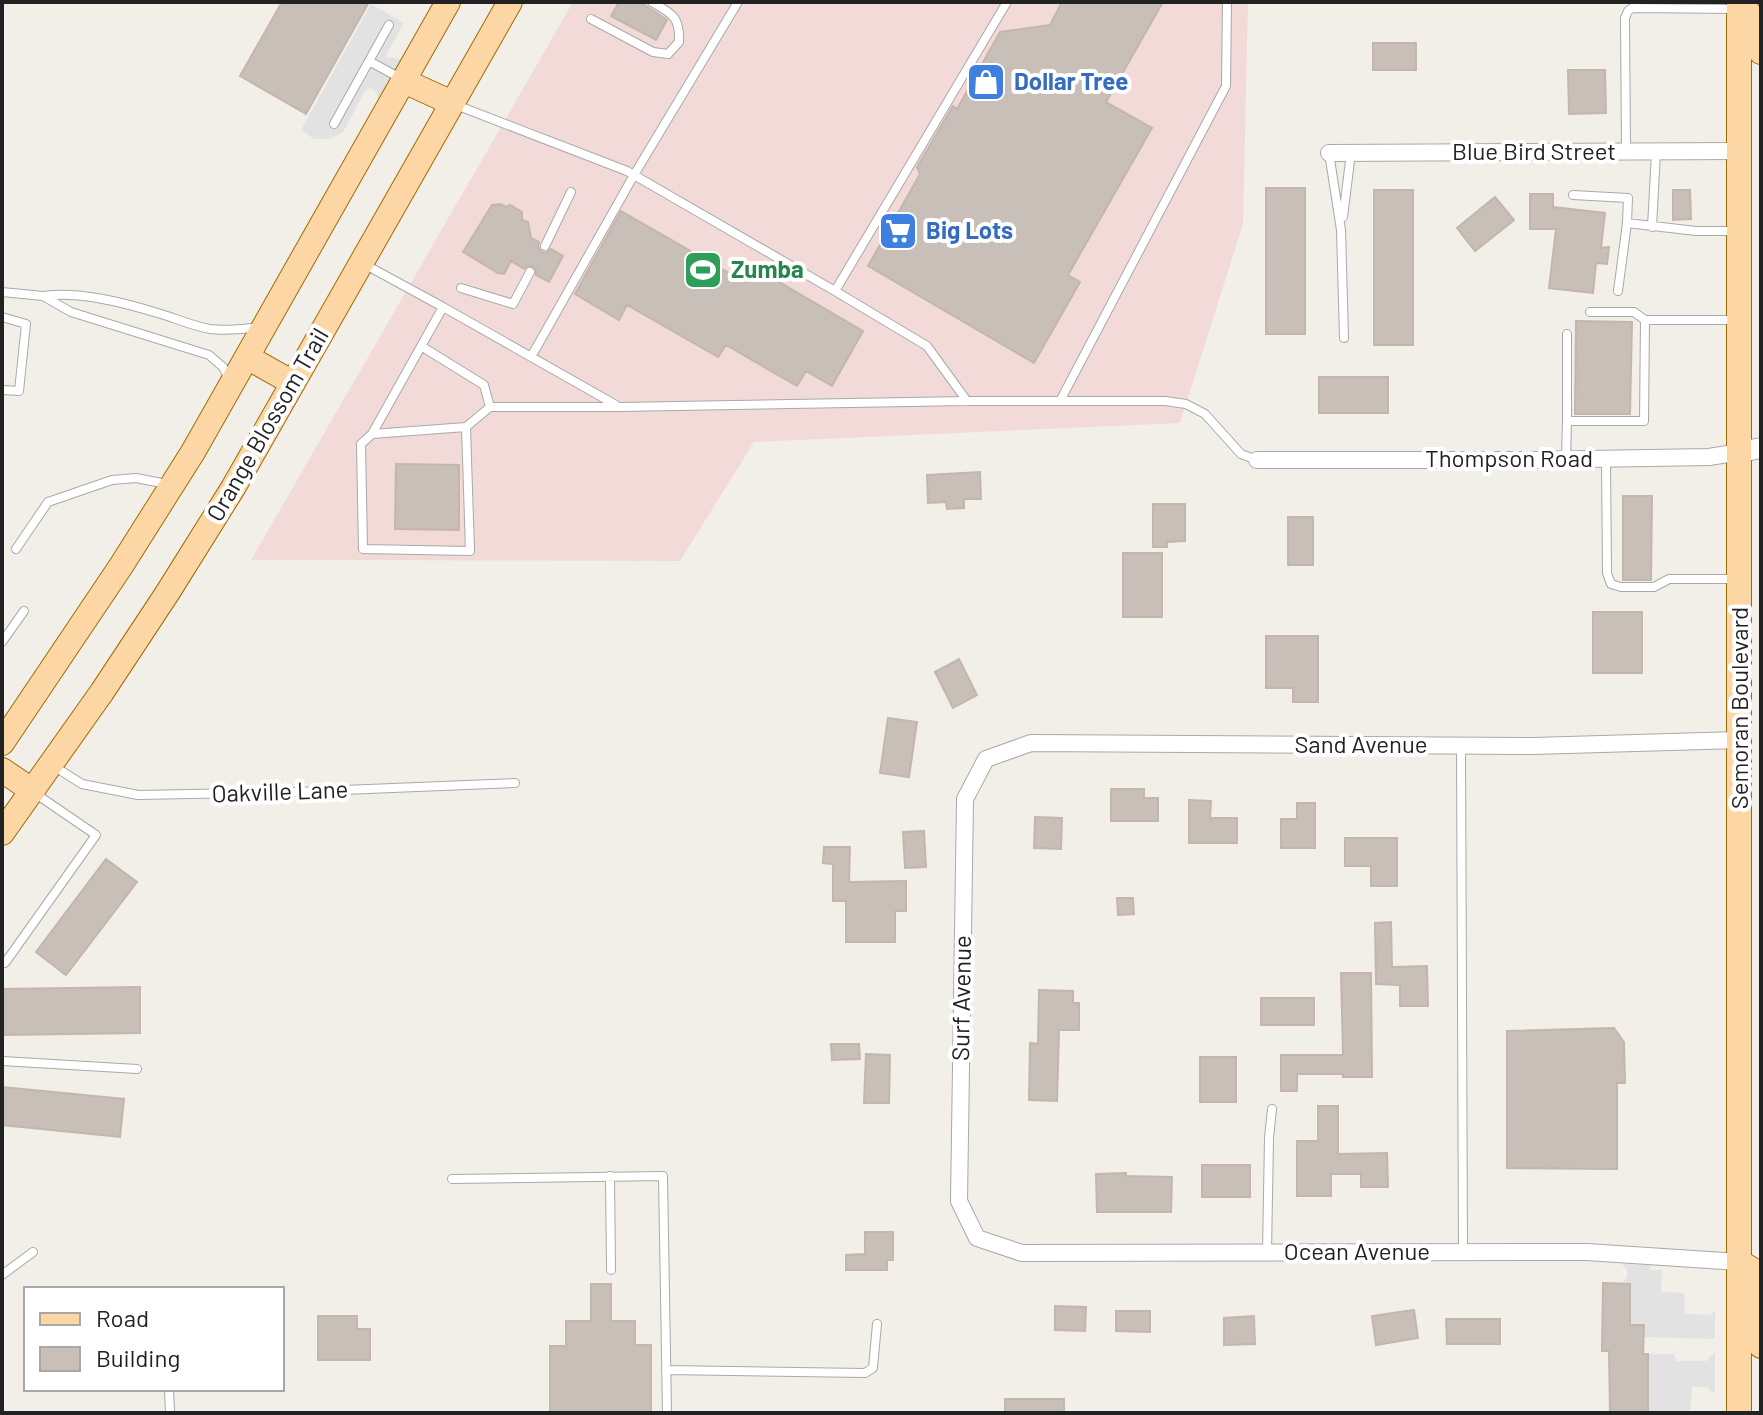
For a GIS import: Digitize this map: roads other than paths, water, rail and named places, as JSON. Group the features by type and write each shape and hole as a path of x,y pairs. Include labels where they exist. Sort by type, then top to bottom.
{"main road":[{"path":"2,743 57,664 232,385 448,2"},
{"name":"Orange Blossom Trail","path":"2,833 102,692 233,488 510,2"},
{"path":"1742,4 1761,52"},
{"name":"Semoran Boulevard","path":"1739,1413 1740,579 1750,450 1739,320 1742,4"},
{"path":"404,81 452,103"},
{"path":"247,357 293,383"},
{"path":"2,770 33,791"},
{"path":"1739,1262 1758,1276 1761,1346"}],"street":[{"name":"Blue Bird Street","path":"1329,153 1739,151"},
{"name":"Thompson Road","path":"1257,460 1709,457 1750,450"},
{"name":"Sand Avenue","path":"986,759 1031,743 1533,746 1739,740"},
{"name":"Surf Avenue","path":"977,1238 959,1201 965,799 986,759"},
{"name":"Ocean Avenue","path":"977,1238 1022,1253 1587,1252 1739,1262"}],"lane":[{"path":"591,19 653,52 668,54 679,42 680,27 674,15 652,2"},
{"path":"531,357 634,175 738,2"},
{"path":"835,291 1007,2"},
{"path":"1060,401 1226,86 1227,2"},
{"path":"1626,152 1625,18 1628,11 1632,8 1742,4"},
{"path":"334,124 389,25"},
{"path":"369,61 404,81"},
{"path":"452,103 634,175 835,291 927,346 967,401"},
{"path":"1652,227 1656,151"},
{"path":"1329,153 1341,230 1344,338"},
{"path":"1341,230 1351,153"},
{"path":"545,246 571,192"},
{"path":"1573,195 1628,198 1618,291"},
{"path":"1627,223 1696,231 1739,231"},
{"path":"362,263 619,407"},
{"path":"461,288 513,304 530,272"},
{"path":"2,292 43,296 83,295 211,329 265,326"},
{"path":"43,296 71,312 209,355 223,367 232,385"},
{"path":"443,307 372,434 361,444 363,549 470,551 466,427"},
{"path":"1590,312 1634,312 1645,320 1739,320"},
{"path":"2,317 26,324 19,391 2,390"},
{"path":"1567,421 1644,421 1645,320"},
{"path":"1566,459 1567,334"},
{"path":"421,346 484,385 490,407"},
{"path":"372,434 466,427 490,407 1165,401 1186,404 1205,414 1241,454 1257,460"},
{"path":"1606,459 1607,573 1611,584 1654,587 1669,579 1740,579"},
{"path":"16,549 48,502 112,480 136,478 171,485"},
{"path":"2,642 24,611"},
{"path":"1461,746 1463,1252"},
{"name":"Oakville Lane","path":"51,765 82,784 138,795 515,783"},
{"path":"2,963 5,963 96,835 33,791"},
{"path":"2,1061 137,1069"},
{"path":"1267,1253 1272,1109"},
{"path":"610,1176 611,1270"},
{"path":"452,1179 663,1176 667,1413"},
{"path":"2,1275 33,1252"},
{"path":"666,1370 865,1373 873,1368 877,1324"},
{"path":"169,1391 170,1413"}],"place":[{"name":"Dollar Tree","path":"986,82"},
{"name":"Big Lots","path":"898,231"},
{"name":"Zumba","path":"703,270"}]}
